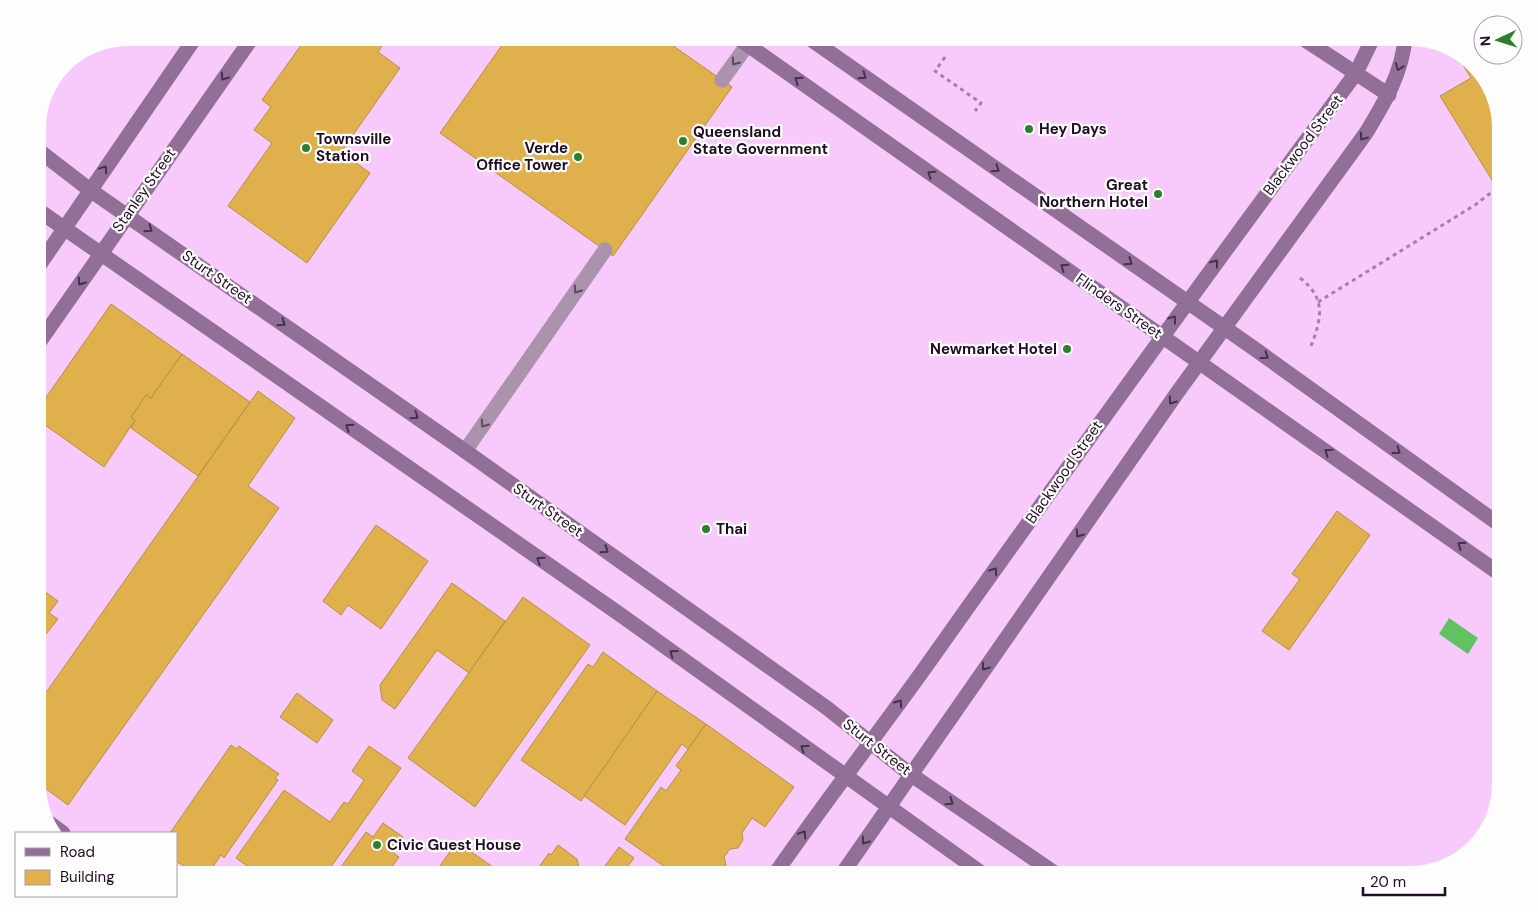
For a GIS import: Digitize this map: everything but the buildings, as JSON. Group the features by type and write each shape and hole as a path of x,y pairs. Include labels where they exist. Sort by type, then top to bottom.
{"main road":[{"path":"46,255 189,46"},
{"name":"Stanley Street","path":"46,332 246,46"},
{"name":"Flinders Street","path":"750,46 1492,568"},
{"path":"820,46 1186,303 1225,328 1492,519"},
{"path":"1315,46 1389,95"},
{"name":"Blackwood Street","path":"782,866 1161,336 1356,72 1369,46"},
{"path":"848,866 889,808 910,774 1200,361 1366,133 1389,95 1403,56 1404,46"},
{"name":"Sturt Street","path":"46,156 90,190 128,214 827,708 910,774 1044,866"},
{"path":"46,216 618,614 844,777 972,866"}],"lane":[{"path":"722,80 740,46"},
{"path":"465,451 604,250"}],"path":[{"path":"945,57 935,71 981,103 975,111"},
{"path":"1318,302 1475,205 1492,192"},
{"path":"1300,278 1311,286 1318,302 1320,313 1319,326 1311,346"}],"shaded area":[{"path":"1449,618 1478,638 1468,654 1439,634"}],"place":[{"name":"Hey Days","path":"1029,129"},
{"name":"Queensland State Government","path":"683,141"},
{"name":"Townsville Station","path":"306,148"},
{"name":"Verde Office Tower","path":"578,157"},
{"name":"Great Northern Hotel","path":"1158,194"},
{"name":"Newmarket Hotel","path":"1067,349"},
{"name":"Thai","path":"706,529"},
{"name":"Civic Guest House","path":"377,845"}]}
